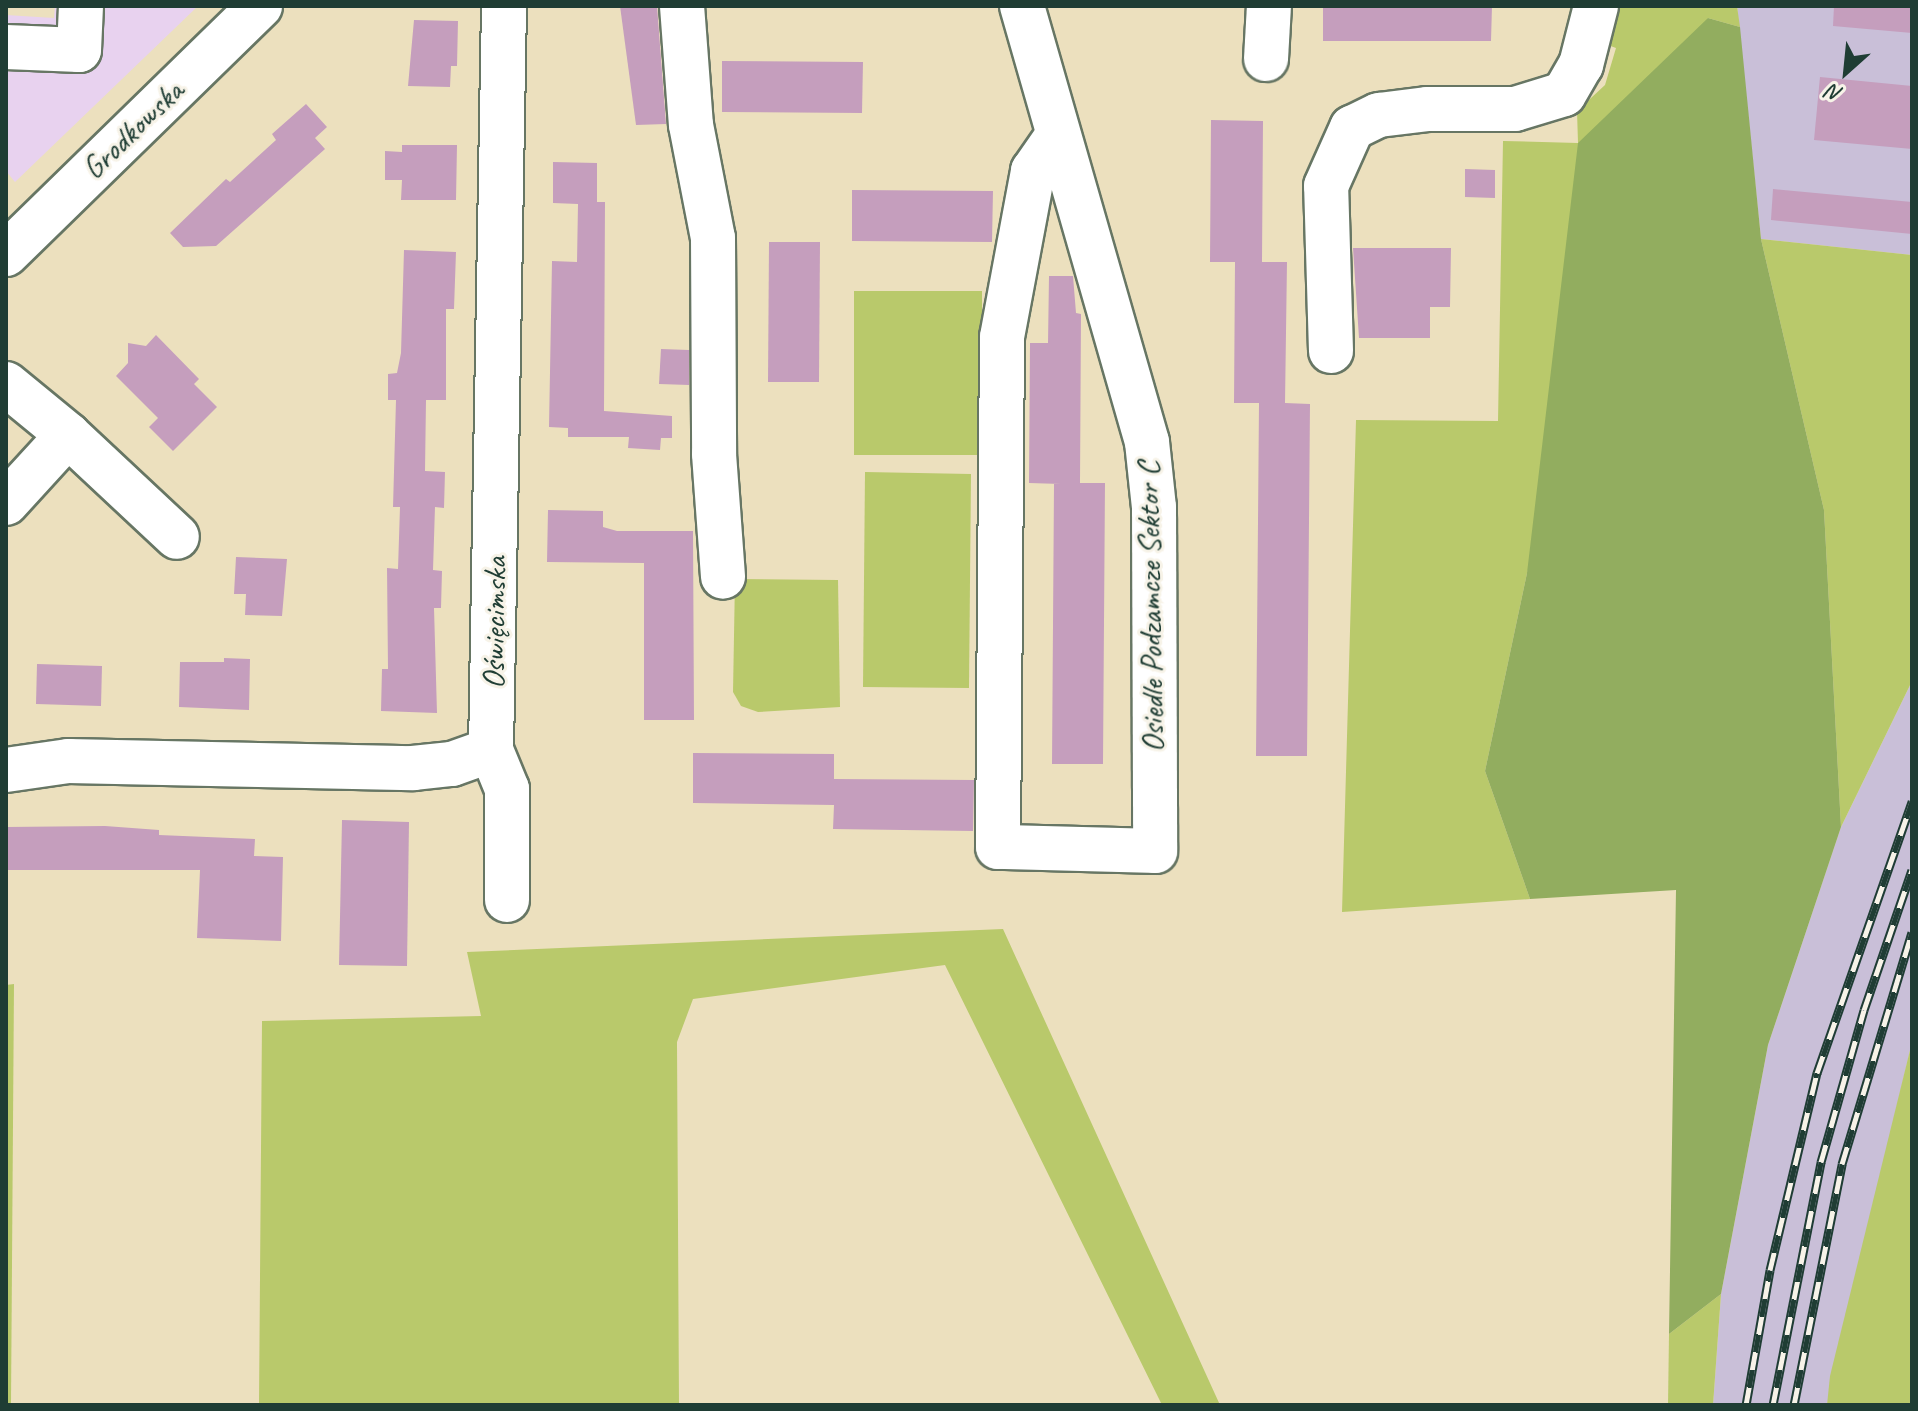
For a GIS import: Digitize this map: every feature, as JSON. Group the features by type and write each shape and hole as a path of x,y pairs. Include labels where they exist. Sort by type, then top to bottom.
{"street":[{"path":"6,47 79,50 81,6"},
{"name":"Grodkowska","path":"6,254 260,6"},
{"name":"Oświęcimska","path":"491,750 504,6"},
{"path":"682,6 691,125 713,238 714,454 723,577"},
{"name":"Osiedle Podzamcze Sektor C","path":"1022,6 1056,138 1069,159 1147,442 1154,507 1155,851 998,847 1002,337 1033,171 1056,138"},
{"path":"1266,59 1269,6"},
{"path":"1331,351 1326,186 1352,128 1379,115 1427,109 1542,105 1564,94 1581,65 1593,20"},
{"path":"6,384 68,435 177,537"},
{"path":"6,503 68,435"},
{"path":"6,770 83,761 413,768 452,764 491,750 507,789 507,900"}],"shaded area":[{"path":"55,6 198,6 15,182 6,171 6,15 54,18"},
{"path":"1737,6 1912,6 1912,255 1761,239"},
{"path":"1912,681 1912,1042 1827,1405 1713,1405 1721,1294 1768,1045 1841,827"}],"green space":[{"path":"1612,6 1737,6 1740,27 1708,18 1527,573 1485,771 1530,899 1342,912 1356,420 1498,421 1503,141 1578,143 1577,111 1605,85 1616,48 1605,44"},
{"path":"1708,18 1740,27 1761,239 1824,510 1841,827 1768,1045 1721,1294 1669,1334 1676,890 1530,899 1485,771 1527,573 1578,143"},
{"path":"1761,239 1912,255 1912,681 1841,827 1824,510"},
{"path":"854,291 982,291 982,455 854,455"},
{"path":"865,472 971,474 969,688 863,687"},
{"path":"735,579 838,580 840,707 758,712 741,706 733,692"},
{"path":"1003,929 1220,1405 1162,1405 945,965 693,999 677,1042 679,1405 259,1405 262,1021 481,1016 467,952"},
{"path":"14,984 11,1405 6,1405 6,985"},
{"path":"1912,1042 1912,1405 1827,1405 1830,1376"},
{"path":"1721,1294 1713,1405 1668,1405 1669,1334"}],"building":[{"path":"620,6 657,6 666,124 636,125"},
{"path":"1323,6 1492,6 1491,41 1323,41"},
{"path":"1834,6 1912,6 1912,33 1833,26"},
{"path":"414,20 458,21 457,66 451,66 450,87 408,86"},
{"path":"722,61 863,62 862,113 722,112"},
{"path":"1820,77 1912,86 1912,149 1814,140"},
{"path":"306,104 327,127 315,138 325,149 216,246 183,247 170,233 226,179 230,182 276,140 272,134"},
{"path":"1211,120 1263,121 1262,262 1287,262 1285,403 1310,404 1307,756 1256,756 1259,403 1234,403 1235,262 1210,262"},
{"path":"402,145 457,145 456,200 401,200 402,180 385,180 385,151 402,152"},
{"path":"553,162 597,163 597,202 605,202 604,411 672,416 672,438 661,438 660,450 628,448 629,437 568,437 568,428 549,427 552,261 577,262 578,204 553,203"},
{"path":"1465,169 1495,170 1495,198 1465,197"},
{"path":"1773,189 1912,202 1912,234 1771,220"},
{"path":"852,190 993,191 992,242 852,241"},
{"path":"769,242 820,242 819,382 768,382"},
{"path":"1353,248 1451,248 1450,307 1430,307 1430,338 1359,338"},
{"path":"404,250 456,252 454,309 446,309 446,400 426,400 425,471 445,472 444,508 435,507 433,570 442,571 441,608 434,608 437,713 381,711 382,669 388,669 387,568 398,569 400,507 393,507 396,400 388,400 388,374 397,373 401,353"},
{"path":"1049,276 1073,276 1076,313 1081,314 1080,483 1105,483 1103,764 1052,764 1054,484 1061,484 1029,483 1030,343 1048,343"},
{"path":"156,335 199,379 194,384 217,407 173,451 149,427 158,418 116,376 128,363 128,343 146,346"},
{"path":"661,349 689,350 689,385 659,384"},
{"path":"548,510 603,511 603,527 617,531 693,531 694,720 644,720 644,563 547,562"},
{"path":"236,557 287,559 282,616 245,615 246,594 234,594"},
{"path":"224,658 250,659 249,710 179,707 180,662 224,662"},
{"path":"37,664 102,666 101,706 36,704"},
{"path":"693,753 834,754 834,779 974,780 973,831 833,829 834,805 693,803"},
{"path":"342,820 409,822 407,966 339,965"},
{"path":"105,826 159,830 159,835 255,839 254,856 283,857 281,941 197,938 200,870 6,870 6,827"}],"railway":[{"path":"1746,1405 1770,1270 1817,1073 1912,801"},
{"path":"1773,1405 1821,1162 1864,1010 1912,870"},
{"path":"1794,1405 1842,1164 1912,932"}]}
